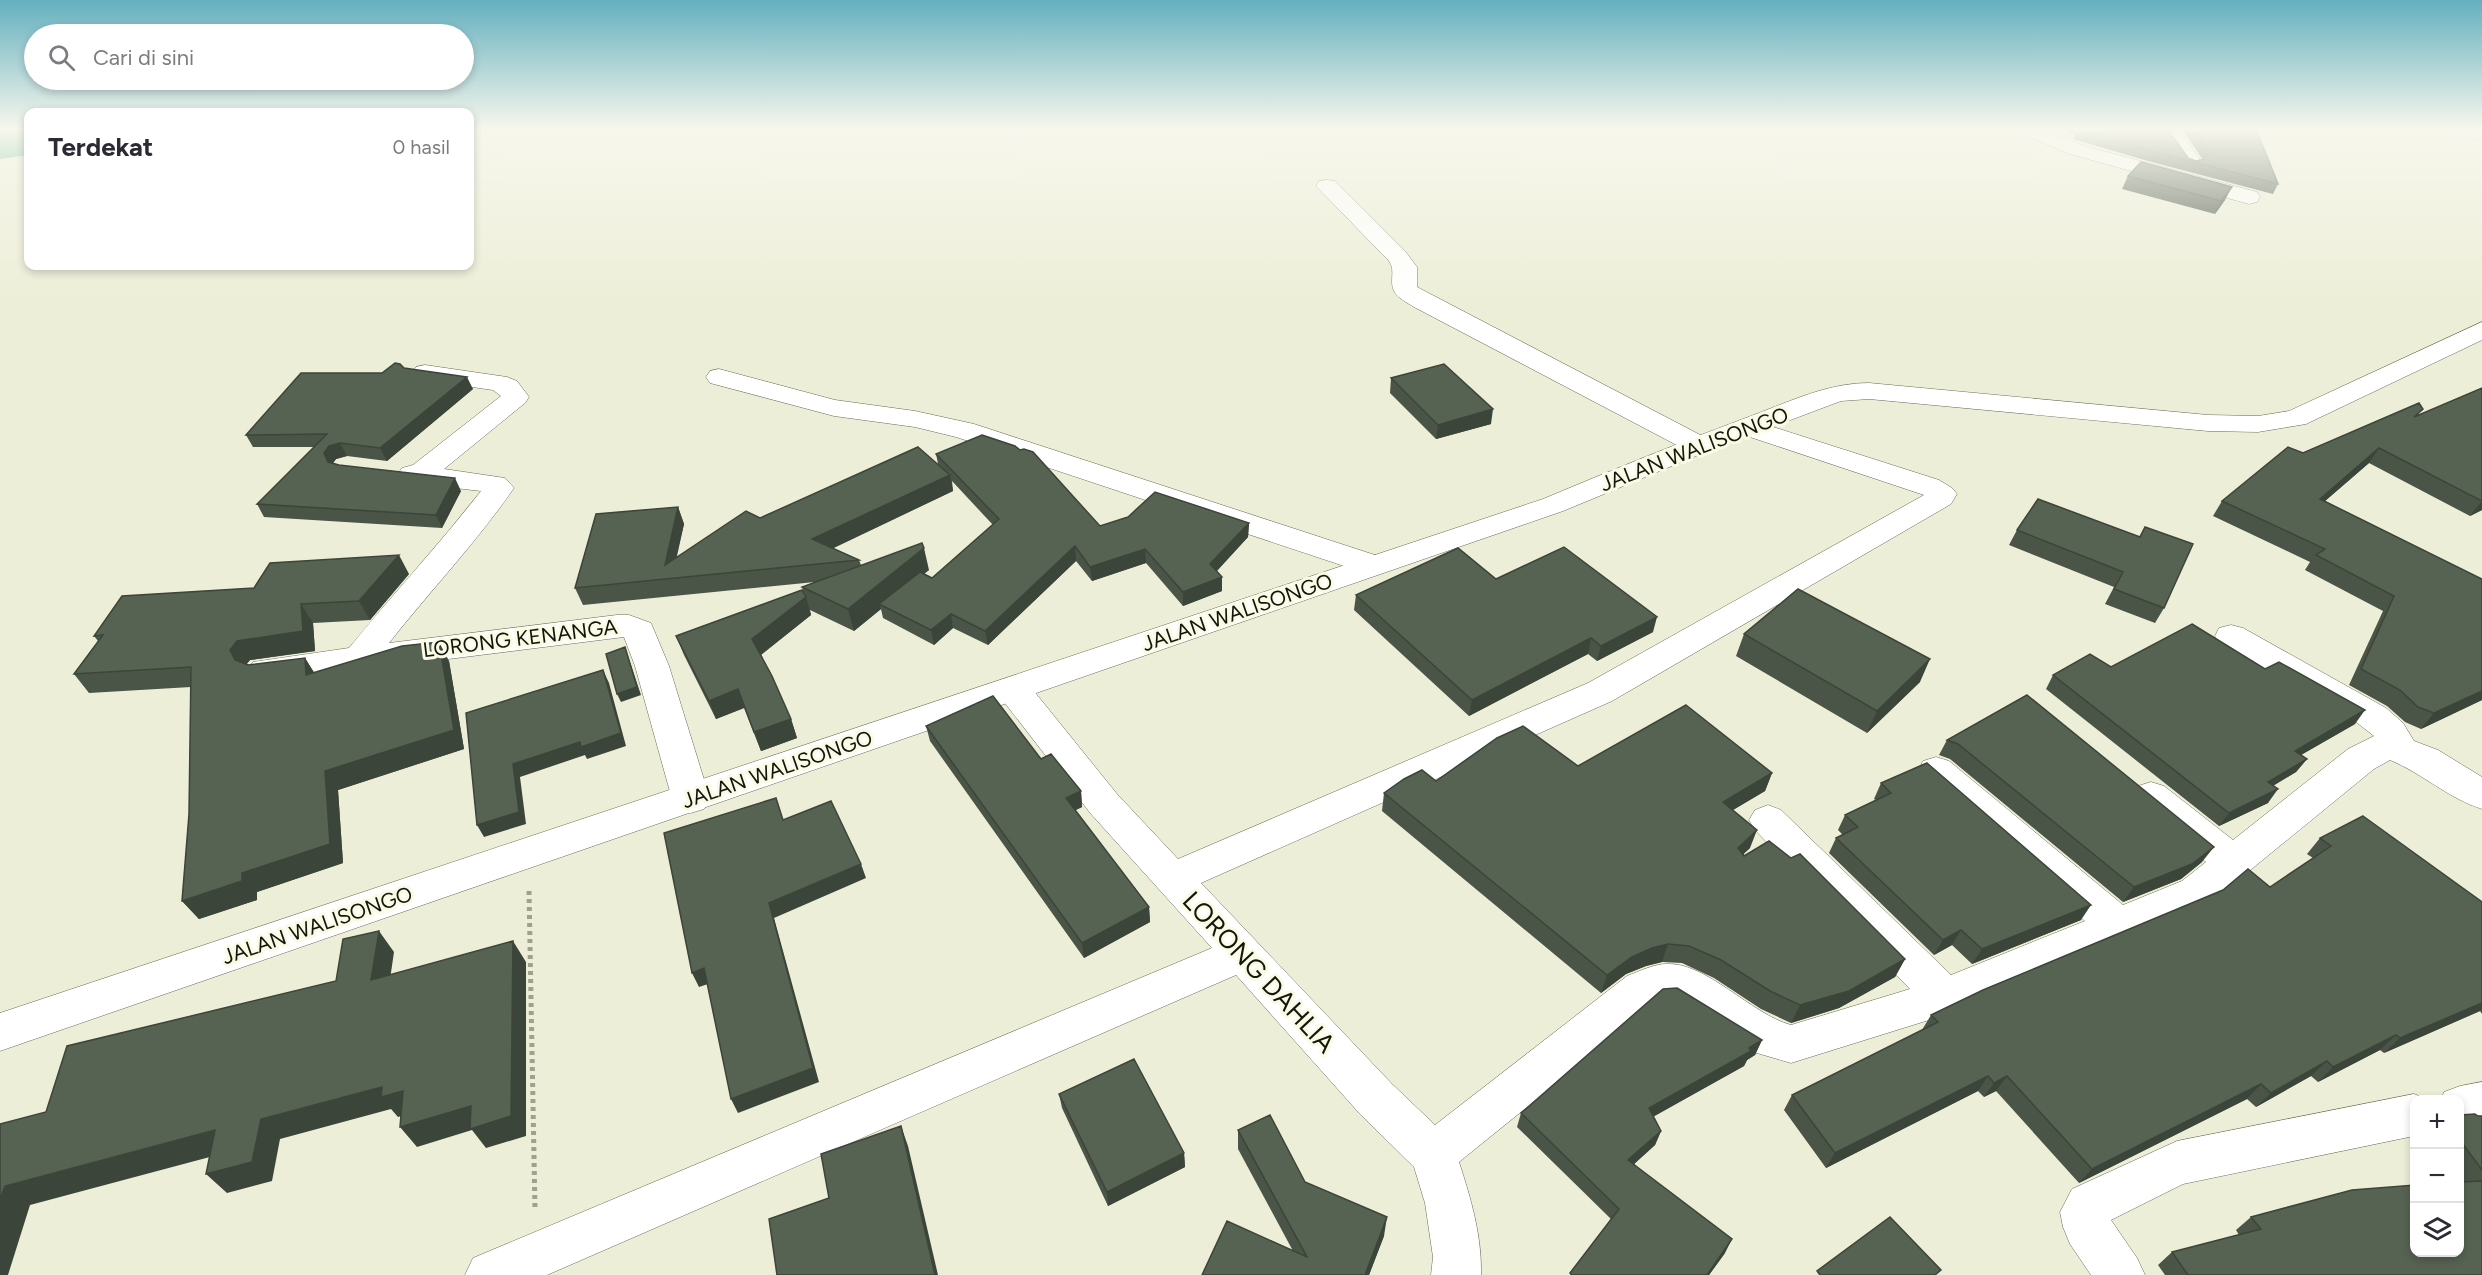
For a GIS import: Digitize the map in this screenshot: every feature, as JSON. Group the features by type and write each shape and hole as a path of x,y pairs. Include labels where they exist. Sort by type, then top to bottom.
{"street":[{"path":"1330,188 1397,256 1405,267 1407,292 1698,445"},
{"path":"2218,188 2249,197"},
{"name":"JALAN WALISONGO","path":"0,1032 1553,506 1698,445 1835,394 1854,391 2208,423 2258,424 2296,418 2482,330"},
{"path":"419,372 498,383 508,387 516,397 419,475"},
{"path":"719,377 834,408 915,419 964,430 1373,566"},
{"path":"1173,878 1600,692 1941,498 1942,494 1929,486 1748,427"},
{"path":"360,657 412,592 452,550 499,488 495,484 383,471"},
{"name":"LORONG KENANGA","path":"262,670 617,626 632,627 639,631 652,666 691,799"},
{"path":"2231,636 2368,713 2385,725 2394,736 2398,748"},
{"name":"LORONG DAHLIA","path":"1012,689 1104,804 1376,1099 1433,1154 1449,1203 1457,1257 1456,1275"},
{"path":"1433,1154 1642,988 1661,981 1671,980 1682,984 1765,1037 1791,1044 1945,998 2196,892 2361,759 2388,746 2425,760 2482,795"},
{"path":"1936,771 2118,925"},
{"path":"2124,774 2234,863"},
{"path":"1768,820 1945,998"},
{"path":"490,1275 536,1265 1242,954"},
{"path":"2464,1106 2482,1103"},
{"path":"2120,1275 2087,1227 2084,1212 2089,1206 2177,1163 2410,1116"}],"path":[{"path":"528,854 536,1265"}],"building":[{"path":"2174,188 2231,188 2221,201"},
{"path":"395,363 404,368 467,377 380,448 340,443 329,446 324,453 328,462 339,465 455,478 436,515 257,504 327,434 246,435 301,373 382,373"},
{"path":"1444,364 1493,409 1438,425 1391,378"},
{"path":"2482,388 2482,501 2379,448 2320,499 2482,579 2482,691 2434,713 2418,707 2400,690 2361,669 2394,596 2316,555 2325,549 2222,501 2288,447 2303,453 2419,403 2423,409 2414,417"},
{"path":"982,435 1015,446 1020,450 1033,452 1100,526 1128,517 1155,492 1249,523 1210,564 1222,577 1183,592 1145,549 1090,567 1075,546 985,631 951,614 931,630 879,604 920,572 932,578 999,519 936,454"},
{"path":"918,447 950,475 812,539 859,560 575,588 596,514 678,507 665,565 746,511 760,518"},
{"path":"2038,499 2140,537 2145,527 2193,544 2164,608 2114,589 2123,572 2017,530"},
{"path":"922,543 924,548 848,609 802,587"},
{"path":"1564,547 1657,617 1601,646 1591,638 1472,700 1356,595 1458,548 1496,579"},
{"path":"399,555 359,601 301,604 303,631 237,641 230,650 235,660 248,665 305,658 306,675 402,646 439,642 454,730 325,771 330,844 242,873 242,881 182,901 189,814 191,667 74,674 103,635 94,636 122,596 254,588 270,563"},
{"path":"1798,589 1930,659 1877,711 1744,634"},
{"path":"802,590 806,597 752,639 791,719 754,732 738,689 709,701 676,636"},
{"path":"2192,624 2265,669 2279,662 2365,710 2295,751 2307,759 2268,782 2278,789 2229,813 2053,675 2090,654 2111,667"},
{"path":"625,647 637,687 617,694 606,654"},
{"path":"603,670 621,733 581,747 580,742 513,764 519,812 477,825 466,713"},
{"path":"2027,695 2214,847 2192,864 2134,887 1958,744 1947,740"},
{"path":"993,696 1041,759 1051,754 1081,791 1066,798 1149,907 1082,943 926,726"},
{"path":"1686,705 1772,773 1723,802 1757,830 1738,848 1744,856 1769,841 1791,858 1800,854 1905,959 1849,991 1800,1005 1770,991 1721,960 1689,946 1668,944 1652,948 1632,957 1607,975 1384,793 1422,770 1436,781 1497,738 1523,726 1578,766"},
{"path":"1927,763 2091,905 1982,949 1961,930 1943,940 1836,838 1858,827 1845,815 1891,793 1881,783"},
{"path":"776,798 783,820 831,801 861,864 769,903 813,1068 731,1099 704,968 692,973 664,833"},
{"path":"2363,816 2482,902 2482,1003 2400,1038 2396,1035 2333,1067 2327,1061 2271,1093 2261,1084 2092,1169 2007,1076 1994,1083 1988,1076 1835,1153 1792,1095 1938,1022 1931,1015 1983,990 2223,890 2248,869 2270,887 2331,846 2320,838"},
{"path":"379,931 371,980 513,941 511,1116 470,1129 471,1106 400,1127 403,1091 381,1097 382,1087 261,1119 252,1162 206,1174 215,1130 5,1186 0,1200 0,1124 46,1112 67,1046 336,981 343,939"},
{"path":"1677,988 1762,1040 1749,1048 1751,1051 1649,1108 1661,1131 1628,1160 1732,1239 1707,1275 1572,1275 1570,1273 1619,1209 1521,1113 1663,989"},
{"path":"1134,1059 1184,1153 1107,1192 1059,1094"},
{"path":"1270,1115 1305,1182 1387,1217 1365,1275 1202,1275 1227,1221 1307,1257 1238,1130"},
{"path":"2464,1115 2482,1116 2482,1170 2464,1145"},
{"path":"901,1126 935,1275 777,1275 769,1219 829,1198 821,1154"},
{"path":"2482,1181 2482,1275 2188,1275 2172,1252 2261,1229 2251,1217 2352,1190 2410,1185 2410,1257 2464,1257 2464,1182"},
{"path":"1890,1217 1941,1270 1935,1275 1820,1275 1817,1271"}]}
